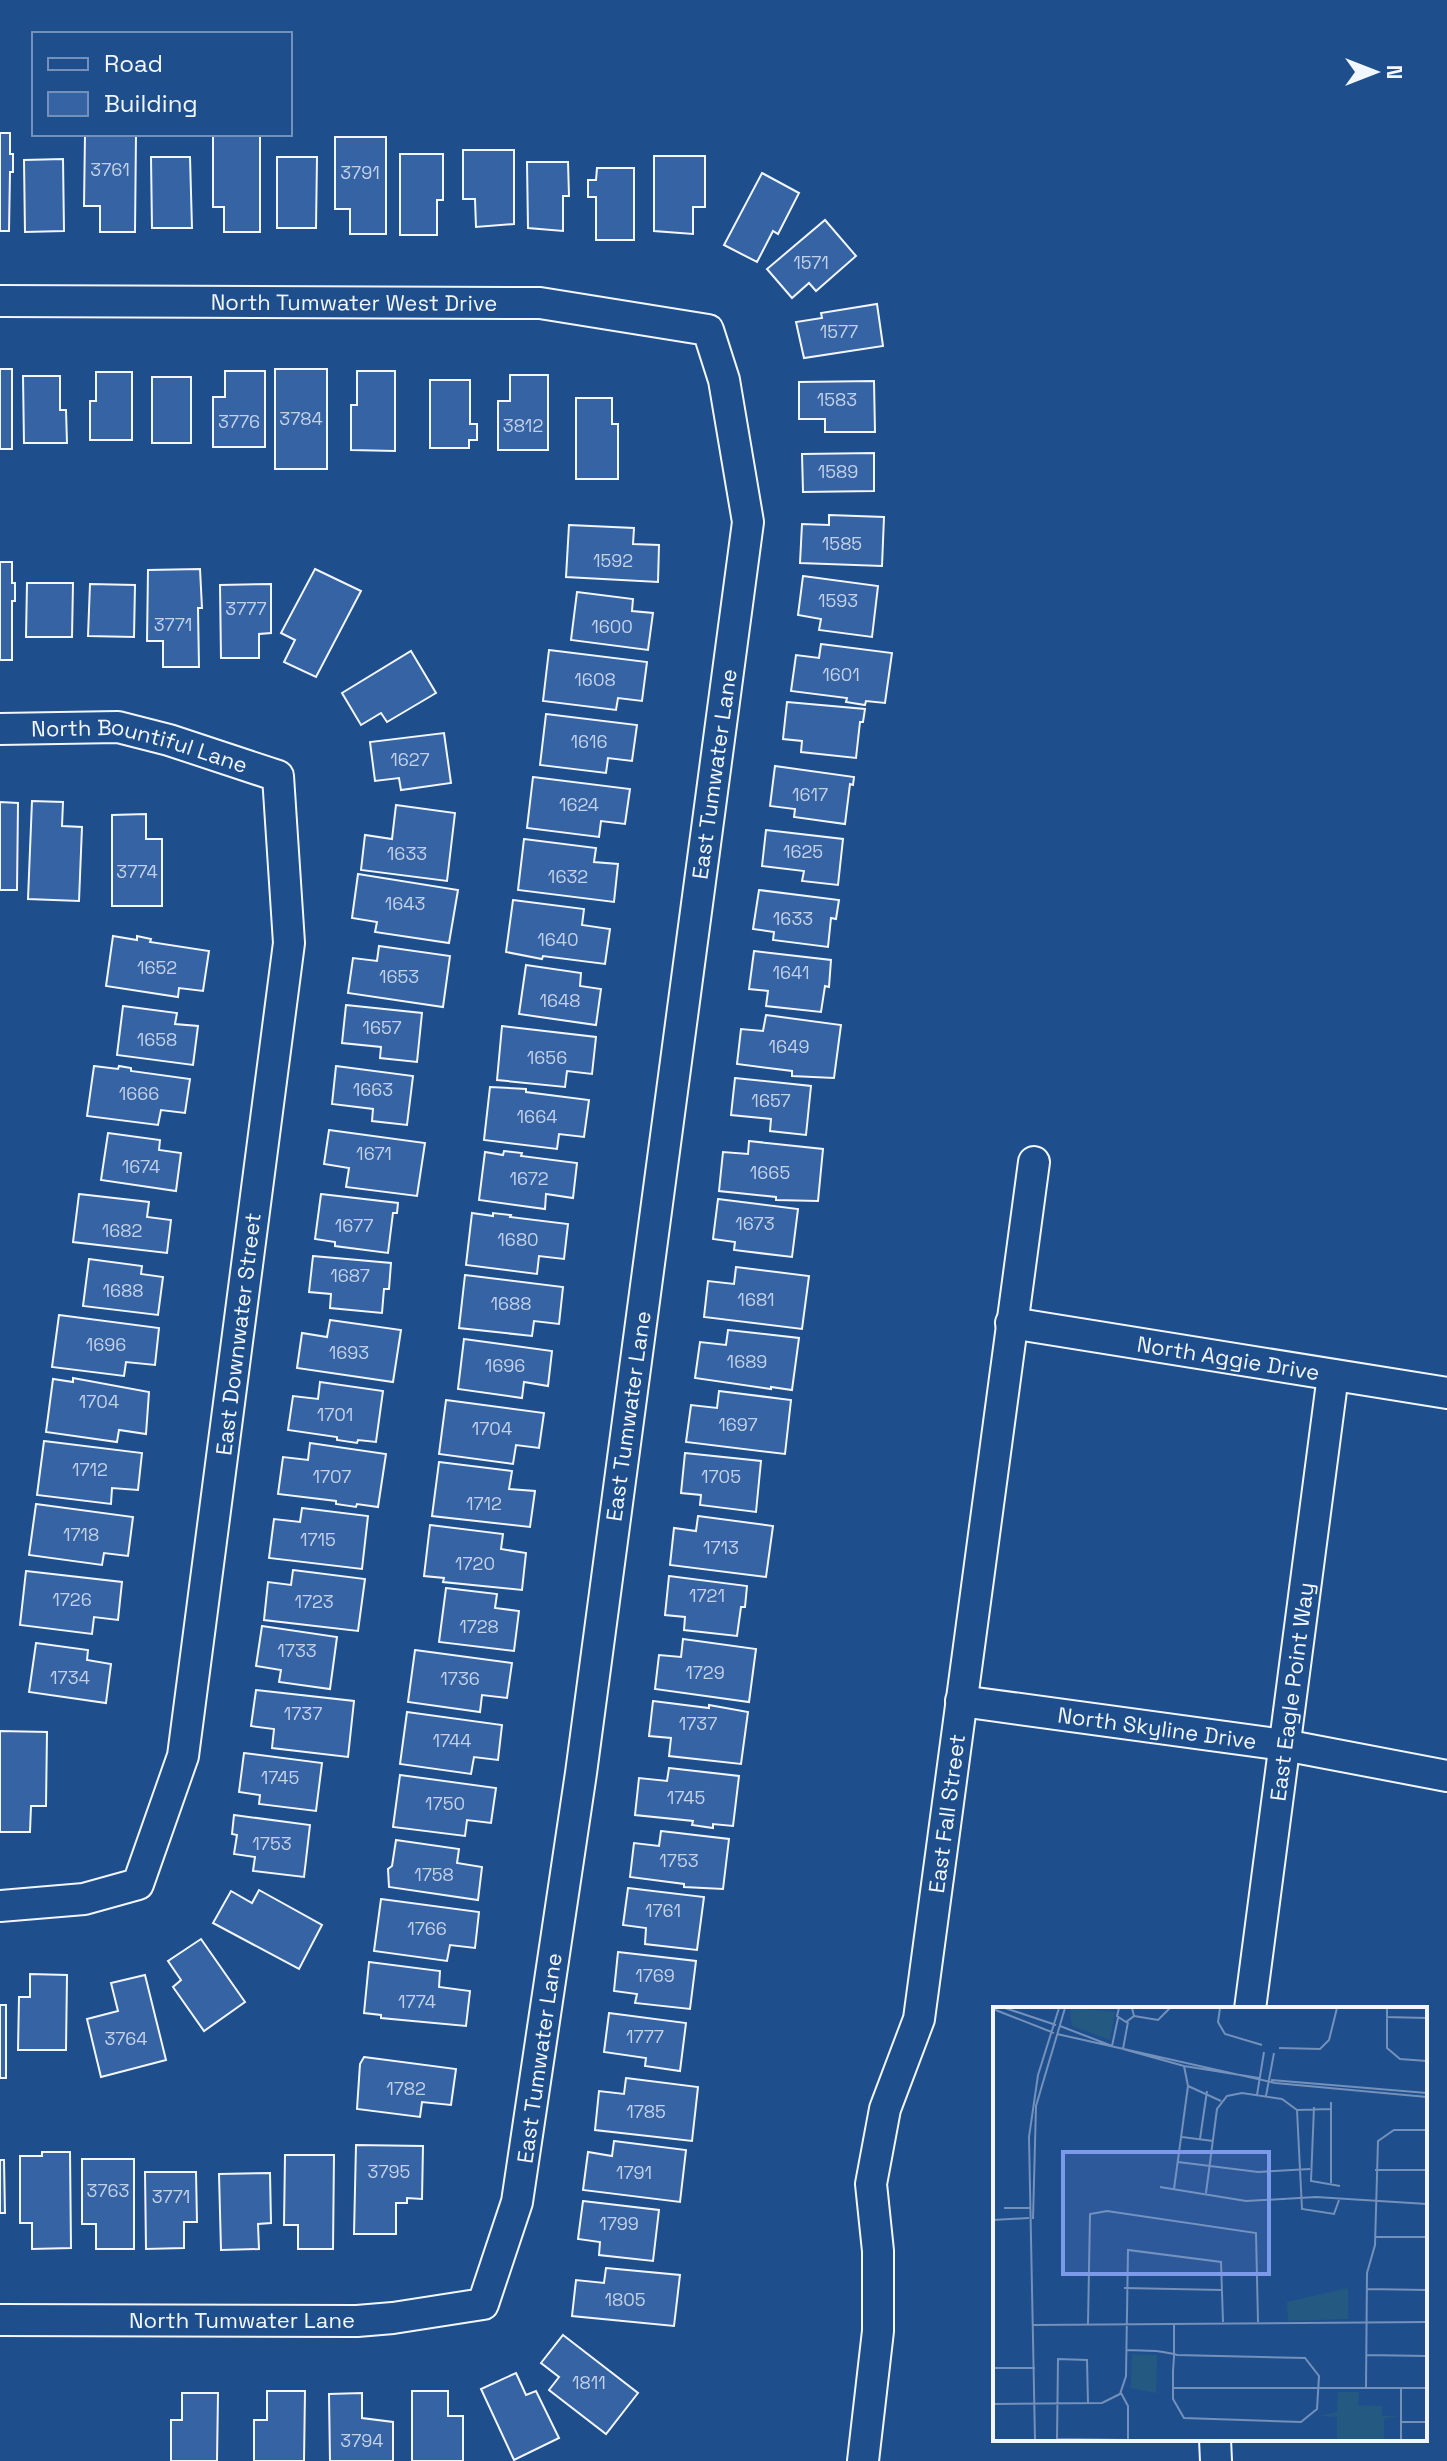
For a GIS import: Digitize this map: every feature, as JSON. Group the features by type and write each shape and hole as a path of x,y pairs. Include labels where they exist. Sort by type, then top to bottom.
{"street":[{"name":"North Tumwater West Drive","path":"0,301 540,303 708,330"},
{"name":"East Tumwater Lane","path":"483,2304 520,2187 585,1741 748,522 724,380 708,330"},
{"name":"North Bountiful Lane","path":"0,729 118,727 169,740 278,776"},
{"name":"East Downwater Street","path":"0,1906 84,1899 138,1884 183,1756 289,943 278,776"},
{"name":"East Fall Street","path":"863,2461 878,2331 878,2251 871,2184 885,2109 919,2019 1034,1162"},
{"name":"North Aggie Drive","path":"1011,1323 1447,1393"},
{"name":"East Eagle Point Way","path":"1250,2007 1333,1375"},
{"name":"North Skyline Drive","path":"961,1701 1284,1745 1447,1776"},
{"name":"North Tumwater Lane","path":"0,2320 357,2321 483,2304"},
{"path":"1215,2441 1216,2461"}],"building":[{"path":"0,133 10,133 10,154 13,154 9,231 0,231"},
{"path":"85,136 136,136 135,232 100,232 100,206 84,206"},
{"path":"213,136 260,136 260,232 224,232 224,207 213,207"},
{"path":"335,137 386,137 386,234 350,234 350,209 335,209"},
{"path":"463,150 514,150 514,224 476,227 475,199 463,199"},
{"path":"400,154 443,154 443,200 437,200 437,235 400,235"},
{"path":"654,156 705,156 705,207 693,207 693,234 654,231"},
{"path":"151,157 190,157 192,228 152,228"},
{"path":"277,157 317,157 316,228 277,228"},
{"path":"63,159 64,231 25,232 24,160"},
{"path":"527,162 568,162 569,196 563,196 563,231 528,228"},
{"path":"597,168 634,168 634,240 596,240 596,197 588,197 588,180 596,180"},
{"path":"762,173 799,193 778,234 773,231 757,262 724,245"},
{"path":"825,220 856,256 816,291 809,283 792,298 767,269"},
{"path":"877,304 883,346 804,358 796,322 822,318 821,313"},
{"path":"0,369 12,369 12,449 0,449"},
{"path":"275,369 327,369 327,469 275,469"},
{"path":"225,371 265,371 265,447 213,447 213,397 225,397"},
{"path":"357,371 395,371 395,451 351,450 351,405 357,405"},
{"path":"96,372 132,372 132,440 90,440 90,401 96,401"},
{"path":"510,375 548,375 548,450 498,450 498,401 510,401"},
{"path":"23,376 60,376 60,410 66,410 67,443 24,443"},
{"path":"152,377 191,377 191,443 152,443"},
{"path":"430,380 470,380 470,424 477,424 477,440 469,440 469,448 430,448"},
{"path":"874,381 875,432 825,432 825,419 799,419 799,382"},
{"path":"576,398 612,398 612,424 618,424 618,479 576,479"},
{"path":"874,453 874,491 803,492 802,454"},
{"path":"829,515 884,517 882,566 800,563 802,524 829,525"},
{"path":"569,525 634,528 633,544 659,545 658,582 566,577"},
{"path":"0,562 12,562 12,583 15,583 12,660 0,660"},
{"path":"200,569 199,667 163,667 163,641 147,641 148,570"},
{"path":"315,569 361,591 316,677 284,662 295,640 281,633"},
{"path":"803,576 878,586 872,637 819,630 821,619 798,615"},
{"path":"27,583 73,583 72,637 26,637"},
{"path":"90,584 135,585 134,637 88,636"},
{"path":"271,584 271,633 259,634 259,658 221,658 220,585"},
{"path":"577,592 633,599 632,611 653,613 648,650 571,640"},
{"path":"821,644 892,653 885,703 866,701 865,705 846,702 847,698 791,691 796,655 819,658"},
{"path":"549,650 647,662 642,701 618,698 616,710 543,701"},
{"path":"411,651 436,693 387,722 381,713 361,725 342,693"},
{"path":"787,702 865,709 863,722 860,722 856,758 801,752 802,741 783,739"},
{"path":"546,714 637,725 632,761 608,758 606,773 540,765"},
{"path":"444,733 451,783 401,790 399,778 375,781 370,742"},
{"path":"775,766 854,777 853,785 850,784 845,824 794,817 795,809 770,806"},
{"path":"533,777 630,789 625,824 601,821 599,837 527,828"},
{"path":"32,801 63,802 62,826 82,827 79,901 28,899"},
{"path":"0,802 18,803 17,890 0,890"},
{"path":"396,805 455,813 447,881 361,870 365,835 392,839"},
{"path":"146,814 146,839 162,839 162,906 112,906 112,815"},
{"path":"766,830 843,839 838,885 802,881 804,871 762,866"},
{"path":"524,839 596,848 594,862 618,864 614,902 518,890"},
{"path":"358,874 458,890 449,943 375,932 377,922 352,918"},
{"path":"759,890 839,900 836,919 831,918 828,947 773,940 774,932 753,929"},
{"path":"513,900 584,909 582,925 610,929 605,964 543,956 542,959 506,952"},
{"path":"113,936 137,940 137,936 151,939 150,942 209,951 203,991 179,988 178,997 106,986"},
{"path":"379,946 450,956 443,1007 348,993 353,958 377,961"},
{"path":"754,951 831,960 829,987 825,986 821,1012 766,1006 768,991 749,989"},
{"path":"526,965 581,973 580,986 601,989 596,1025 519,1014"},
{"path":"346,1005 422,1013 417,1062 380,1058 381,1047 342,1043"},
{"path":"123,1006 177,1013 175,1024 198,1026 193,1065 117,1055"},
{"path":"766,1015 841,1025 834,1078 792,1076 792,1071 737,1064 741,1029 763,1031"},
{"path":"502,1026 596,1037 592,1074 567,1071 565,1087 497,1080"},
{"path":"94,1066 118,1069 119,1066 131,1068 131,1071 190,1079 185,1113 161,1110 158,1125 87,1116"},
{"path":"336,1066 413,1076 407,1125 372,1121 373,1109 332,1104"},
{"path":"735,1078 811,1086 806,1135 770,1131 771,1119 731,1115"},
{"path":"490,1087 526,1089 526,1092 589,1100 584,1137 559,1134 557,1149 484,1140"},
{"path":"329,1130 425,1143 417,1196 346,1187 349,1168 324,1164"},
{"path":"108,1133 160,1140 159,1150 181,1153 176,1191 101,1180"},
{"path":"749,1141 823,1149 818,1201 776,1200 776,1197 719,1191 723,1152 748,1154"},
{"path":"504,1151 577,1163 573,1198 546,1194 545,1209 479,1200 485,1152 503,1155"},
{"path":"79,1194 149,1202 147,1217 171,1220 167,1253 73,1242"},
{"path":"321,1194 398,1203 397,1213 393,1213 388,1253 335,1246 335,1242 315,1239"},
{"path":"718,1199 798,1209 792,1257 734,1250 735,1242 713,1239"},
{"path":"472,1213 511,1215 568,1224 564,1259 539,1256 537,1274 466,1265"},
{"path":"313,1256 391,1263 389,1289 384,1289 382,1313 330,1308 331,1294 309,1292"},
{"path":"89,1259 142,1266 141,1274 163,1277 158,1315 83,1306"},
{"path":"736,1267 809,1276 802,1329 704,1317 708,1281 734,1284"},
{"path":"465,1275 563,1287 559,1324 534,1321 532,1336 459,1328"},
{"path":"59,1315 159,1328 155,1365 126,1362 124,1376 52,1367"},
{"path":"330,1320 401,1330 393,1382 297,1368 302,1333 327,1337"},
{"path":"728,1330 799,1338 792,1390 695,1378 700,1342 726,1345"},
{"path":"464,1339 552,1351 548,1386 524,1382 522,1398 458,1389"},
{"path":"73,1378 149,1392 146,1434 119,1430 117,1442 46,1432 53,1379 73,1382"},
{"path":"320,1382 383,1391 376,1442 358,1440 357,1443 288,1430 293,1396 318,1399"},
{"path":"719,1391 791,1400 785,1454 686,1442 691,1405 717,1408"},
{"path":"446,1400 544,1413 539,1448 516,1445 513,1464 439,1454"},
{"path":"44,1441 142,1453 138,1490 112,1488 111,1504 37,1495"},
{"path":"310,1443 386,1454 378,1507 357,1504 356,1507 336,1504 336,1501 278,1494 283,1457 308,1460"},
{"path":"685,1453 761,1461 756,1512 700,1505 701,1495 681,1493"},
{"path":"439,1462 512,1471 509,1489 535,1491 530,1527 432,1516"},
{"path":"36,1504 133,1517 128,1556 104,1553 102,1565 29,1555"},
{"path":"302,1508 368,1516 362,1569 269,1558 274,1519 300,1522"},
{"path":"698,1516 773,1526 766,1577 670,1565 674,1528 696,1531"},
{"path":"430,1525 503,1534 501,1549 526,1553 522,1590 443,1582 444,1578 424,1576"},
{"path":"293,1570 365,1579 358,1631 264,1620 268,1582 291,1585"},
{"path":"26,1571 122,1582 118,1620 94,1617 92,1634 20,1625"},
{"path":"669,1576 747,1586 737,1636 684,1630 685,1617 665,1615"},
{"path":"446,1588 497,1594 495,1608 519,1611 514,1651 439,1642"},
{"path":"262,1626 337,1637 330,1689 279,1682 281,1670 256,1666"},
{"path":"683,1639 756,1649 749,1702 655,1689 659,1655 681,1657"},
{"path":"36,1643 88,1650 87,1660 111,1664 106,1703 29,1692"},
{"path":"415,1650 512,1663 507,1698 482,1695 480,1712 408,1702"},
{"path":"256,1690 354,1701 348,1757 272,1748 274,1729 251,1726"},
{"path":"653,1701 709,1708 709,1705 748,1712 741,1764 669,1756 671,1738 649,1736"},
{"path":"407,1712 502,1725 498,1760 474,1757 471,1774 400,1764"},
{"path":"0,1731 47,1732 46,1806 31,1806 30,1832 0,1832"},
{"path":"244,1753 322,1763 316,1811 259,1804 260,1795 239,1792"},
{"path":"669,1768 739,1776 733,1826 713,1824 713,1828 692,1825 693,1821 635,1815 639,1778 667,1781"},
{"path":"400,1775 496,1788 491,1823 467,1820 465,1836 393,1827"},
{"path":"234,1815 310,1825 304,1877 253,1871 255,1857 234,1854 237,1835 232,1834"},
{"path":"661,1831 729,1839 723,1889 684,1887 684,1884 630,1877 634,1843 659,1846"},
{"path":"396,1840 459,1849 457,1863 482,1867 478,1900 389,1887 388,1869 392,1866"},
{"path":"628,1888 704,1897 697,1950 645,1944 646,1928 623,1925"},
{"path":"259,1890 322,1925 299,1969 213,1923 231,1891 252,1903"},
{"path":"381,1899 479,1912 475,1948 450,1945 447,1961 374,1951"},
{"path":"201,1939 245,2002 204,2031 173,1987 181,1980 168,1961"},
{"path":"618,1952 696,1961 690,2009 635,2003 637,1994 614,1991"},
{"path":"369,1962 440,1971 439,1987 470,1991 466,2026 381,2018 381,2015 364,2013"},
{"path":"30,1974 67,1975 66,2050 18,2050 19,1997 30,1997"},
{"path":"145,1975 166,2060 101,2077 87,2019 118,2011 111,1983"},
{"path":"0,2005 6,2005 6,2078 0,2078"},
{"path":"609,2013 686,2023 680,2071 645,2066 646,2058 604,2052"},
{"path":"364,2057 456,2069 451,2105 422,2102 420,2117 357,2109 360,2064"},
{"path":"626,2078 698,2087 692,2141 595,2130 599,2091 624,2094"},
{"path":"614,2141 686,2150 680,2202 583,2190 588,2152 612,2156"},
{"path":"356,2145 423,2146 422,2199 407,2198 407,2203 396,2203 396,2234 354,2234"},
{"path":"42,2152 70,2152 71,2248 32,2249 32,2223 20,2223 20,2156 42,2156"},
{"path":"285,2155 334,2155 333,2249 298,2249 298,2225 284,2225"},
{"path":"82,2159 134,2159 134,2249 96,2249 96,2224 82,2224"},
{"path":"0,2160 4,2160 5,2213 0,2213"},
{"path":"145,2172 196,2172 197,2222 184,2222 184,2248 146,2249"},
{"path":"270,2173 271,2223 258,2224 259,2249 221,2250 219,2174"},
{"path":"583,2201 659,2210 653,2261 599,2255 600,2242 578,2239"},
{"path":"606,2268 680,2275 674,2326 572,2316 576,2280 604,2283"},
{"path":"563,2335 638,2393 606,2434 549,2390 559,2377 541,2363"},
{"path":"516,2373 526,2395 536,2391 559,2438 514,2460 481,2389"},
{"path":"267,2391 305,2391 304,2461 254,2461 254,2420 267,2420"},
{"path":"412,2391 448,2391 448,2416 463,2416 463,2461 412,2461"},
{"path":"182,2393 218,2393 217,2461 171,2461 171,2420 182,2420"},
{"path":"362,2393 362,2418 393,2422 393,2461 330,2461 329,2394"}]}
